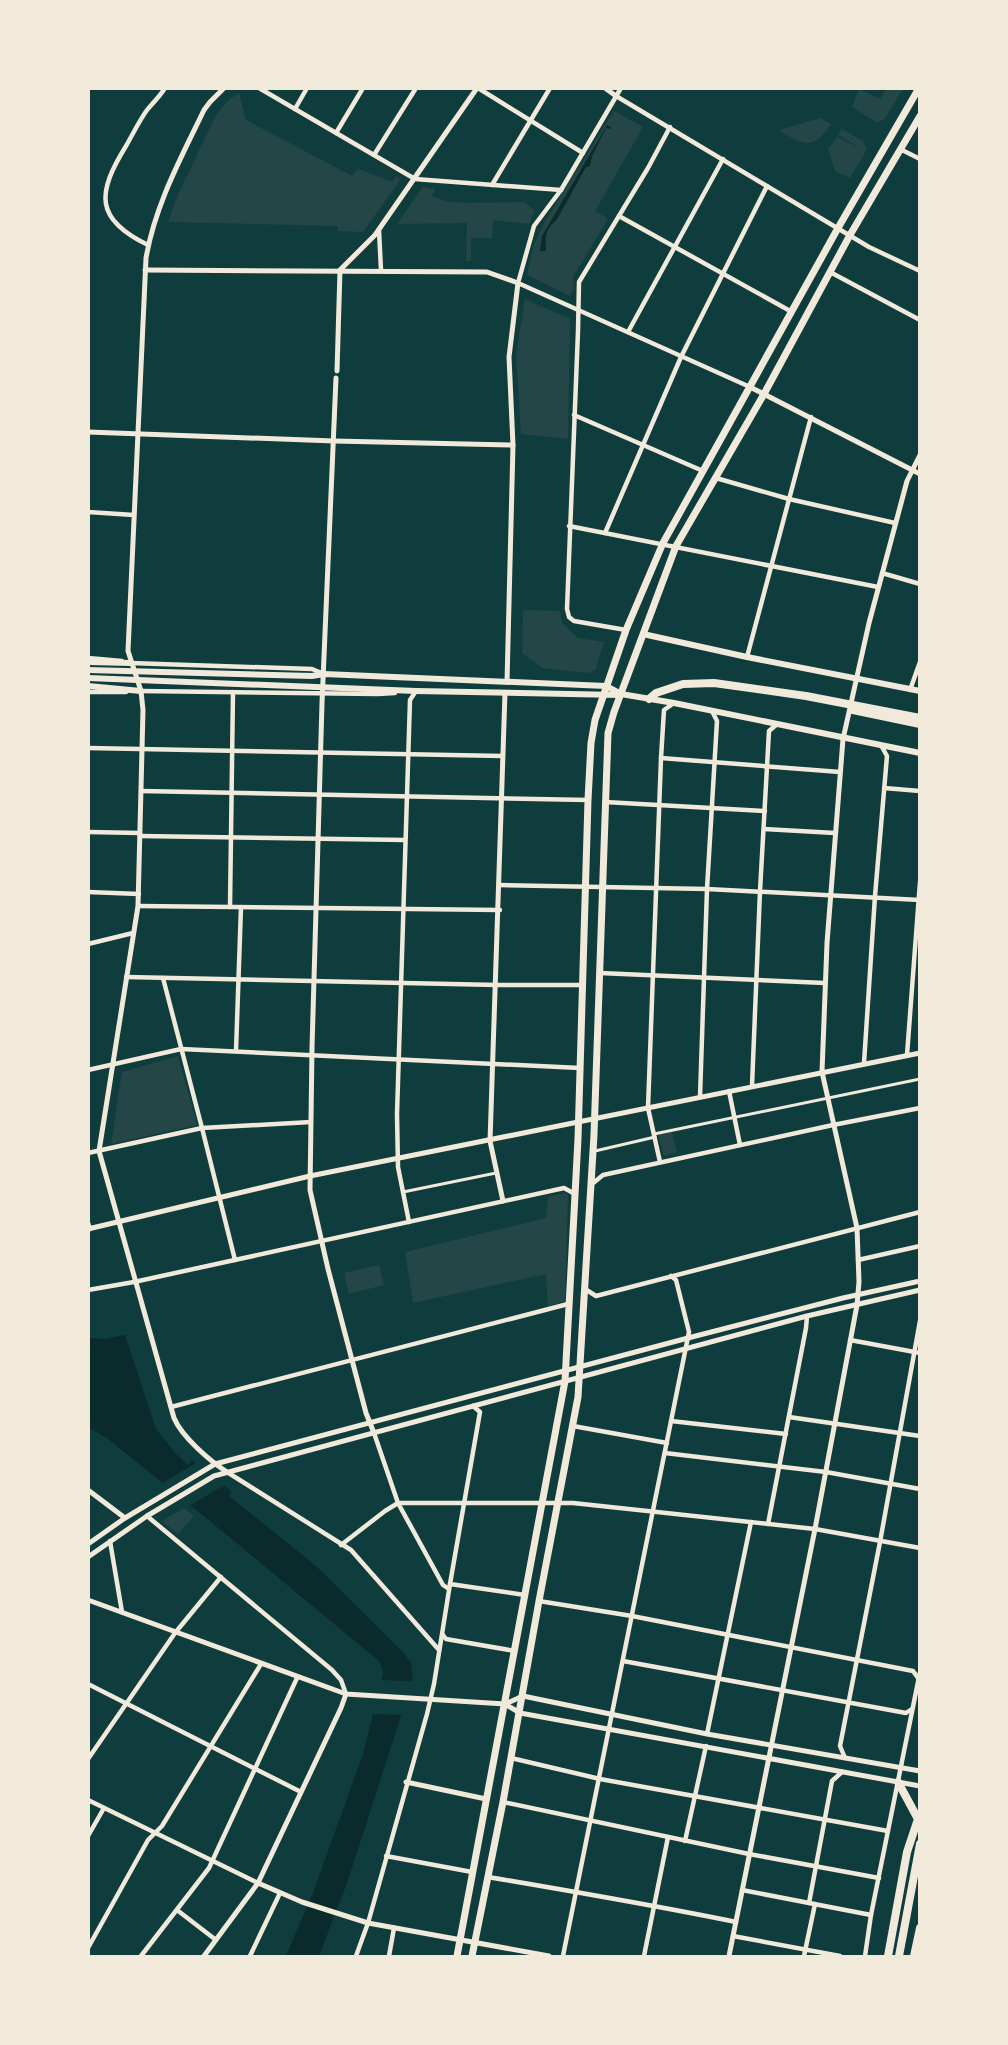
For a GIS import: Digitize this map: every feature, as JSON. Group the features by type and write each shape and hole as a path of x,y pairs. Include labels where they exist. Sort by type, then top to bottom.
{"highway":[{"path":"649,699 659,691 692,683 714,682 920,718"},
{"path":"756,688 920,724"},
{"path":"888,1956 908,1852 918,1823 917,1816 898,1782"},
{"path":"899,1956 920,1844"},
{"path":"914,1956 920,1928"}],"main road":[{"path":"457,1956 565,1381 578,1122 588,800 593,730 626,630 663,543 838,228 919,88"},
{"path":"472,1956 520,1713 580,1377 595,1119 601,887 608,733 676,546 920,116"},
{"path":"643,634 855,682 920,691"},
{"path":"88,662 131,663"},
{"path":"88,670 312,676 324,674 606,686 621,694"},
{"path":"88,678 292,686 323,690 603,696 621,694 844,736 882,747 920,753"},
{"path":"88,686 141,691"}],"street":[{"path":"148,246 121,230 110,215 104,196 107,181 117,161 146,111 165,88"},
{"path":"224,88 210,102 161,201 148,246 145,270 128,651 141,691 143,710 139,894 99,1151 134,1282 176,1423 215,1464 351,1550 440,1650"},
{"path":"259,88 415,179 561,190"},
{"path":"295,109 307,88"},
{"path":"336,133 363,88"},
{"path":"374,155 416,88"},
{"path":"337,371 340,270 379,230 477,88 583,153"},
{"path":"492,185 550,88"},
{"path":"605,88 869,248 920,271"},
{"path":"507,682 513,445 509,357 518,283 534,226 561,190 621,88"},
{"path":"626,630 574,621 569,617 567,609 579,282 670,127"},
{"path":"900,149 920,159"},
{"path":"628,333 723,159"},
{"path":"605,532 681,357 767,186"},
{"path":"619,216 792,312"},
{"path":"379,230 381,270"},
{"path":"145,270 487,272 518,283 750,387 920,474"},
{"path":"830,272 920,320"},
{"path":"336,378 318,839 310,1191 352,1361 370,1423 398,1503 443,1585 525,1595"},
{"path":"574,415 703,471"},
{"path":"747,657 811,417"},
{"path":"88,432 513,445"},
{"path":"729,1956 815,1529 857,1305 857,1228 822,1072 830,894 844,736 855,682 895,523 912,470 920,455"},
{"path":"716,478 789,499 895,523"},
{"path":"88,512 134,515"},
{"path":"569,526 878,587"},
{"path":"882,573 920,584"},
{"path":"88,658 116,659 131,663 312,669 324,674"},
{"path":"910,690 920,662"},
{"path":"88,692 323,690"},
{"path":"409,1222 398,1158 398,1059 407,753 410,700 416,691"},
{"path":"230,907 233,692"},
{"path":"503,1201 490,1141 500,910 505,693"},
{"path":"660,1162 648,1108 655,888 664,710 674,703"},
{"path":"700,1097 707,889 717,721 712,711"},
{"path":"752,1086 767,767 770,731 776,725"},
{"path":"864,1063 874,896 887,756 882,747"},
{"path":"88,748 503,756"},
{"path":"661,758 840,772"},
{"path":"884,788 920,791"},
{"path":"141,791 588,800"},
{"path":"605,802 765,810"},
{"path":"764,829 835,834"},
{"path":"88,832 405,840"},
{"path":"907,1055 920,882"},
{"path":"499,885 707,889 919,900"},
{"path":"88,892 139,894"},
{"path":"138,906 500,910"},
{"path":"236,1052 241,907"},
{"path":"88,944 133,933"},
{"path":"600,973 825,983"},
{"path":"126,977 583,985"},
{"path":"163,978 235,1260"},
{"path":"88,1070 181,1049 580,1068"},
{"path":"89,1227 219,1199 310,1176 920,1053"},
{"path":"593,1151 734,1117 920,1079"},
{"path":"729,1091 740,1144"},
{"path":"592,1184 603,1175 740,1144 920,1108"},
{"path":"88,1153 202,1128 311,1122"},
{"path":"403,1192 497,1173"},
{"path":"88,1290 134,1282 564,1188 574,1194"},
{"path":"585,1288 596,1296 920,1212"},
{"path":"858,1260 920,1246"},
{"path":"563,1956 689,1332 676,1280 671,1276"},
{"path":"88,1544 125,1518 215,1464 580,1366 858,1294 920,1281"},
{"path":"88,1557 147,1516 214,1476 807,1316 920,1290"},
{"path":"171,1407 568,1304"},
{"path":"768,1524 807,1316"},
{"path":"845,1758 840,1746 920,1321"},
{"path":"850,1340 920,1353"},
{"path":"356,1956 368,1923 430,1699 480,1412 473,1406"},
{"path":"789,1417 920,1436"},
{"path":"671,1421 786,1434"},
{"path":"573,1426 667,1443"},
{"path":"665,1453 826,1472 920,1489"},
{"path":"88,1490 125,1518"},
{"path":"341,1545 398,1503 573,1503 815,1529 920,1548"},
{"path":"147,1516 332,1670 341,1680 346,1694 258,1883 204,1956"},
{"path":"707,1734 751,1522"},
{"path":"111,1541 122,1612"},
{"path":"88,1759 175,1633 221,1577"},
{"path":"88,1600 346,1694 506,1704 523,1696 707,1734 920,1771"},
{"path":"539,1601 632,1616 913,1671 918,1678"},
{"path":"442,1634 446,1639 515,1651"},
{"path":"623,1661 906,1713 912,1709"},
{"path":"88,1948 148,1840 162,1826 261,1664"},
{"path":"865,1956 871,1915 920,1672"},
{"path":"141,1956 212,1862 297,1678"},
{"path":"88,1684 301,1791"},
{"path":"506,1704 520,1713 920,1786"},
{"path":"685,1841 706,1746"},
{"path":"511,1758 600,1779 888,1831"},
{"path":"804,1956 816,1867 832,1781 842,1772"},
{"path":"406,1782 486,1799"},
{"path":"88,1800 258,1883 343,1916 368,1923 549,1956"},
{"path":"503,1802 749,1854 879,1878"},
{"path":"88,1836 104,1808"},
{"path":"644,1956 668,1837"},
{"path":"386,1856 472,1872"},
{"path":"488,1877 576,1894 654,1905 736,1922"},
{"path":"742,1890 871,1915"},
{"path":"250,1956 280,1893"},
{"path":"177,1910 216,1940"},
{"path":"389,1956 394,1928"},
{"path":"733,1936 840,1956"}],"shaded area":[{"path":"859,89 880,99 886,89 903,89 884,120 876,122 852,107"},
{"path":"239,93 246,120 352,176 358,169 392,182 396,176 401,179 363,232 338,231 338,226 168,222 177,197 215,117 226,102"},
{"path":"614,111 643,127 595,211 608,219 573,277 574,289 570,296 527,275 533,247 545,221"},
{"path":"820,118 831,124 825,133 814,142 802,142 780,131 782,129"},
{"path":"607,125 611,127 606,128 592,156 590,166 586,167 556,221 548,230 546,251 540,251 542,236"},
{"path":"842,129 863,141 867,149 850,178 835,171 828,149 837,137 862,149 838,135"},
{"path":"423,187 435,189 432,196 445,201 524,202 535,210 529,224 493,220 492,238 471,238 471,261 466,261 467,223 397,224"},
{"path":"525,299 570,319 568,439 521,434 516,354"},
{"path":"523,610 560,611 562,623 578,638 604,642 595,670 588,673 542,668 522,653"},
{"path":"178,1056 197,1125 111,1144 122,1072"},
{"path":"672,1132 677,1152 664,1156 658,1135"},
{"path":"565,1193 568,1195 565,1301 548,1306 546,1274 413,1303 405,1252 546,1218 548,1197"},
{"path":"379,1265 384,1285 349,1294 344,1273"},
{"path":"125,1335 156,1429 176,1454 188,1465 192,1460 232,1492 229,1496 316,1566 404,1653 411,1663 413,1679 347,1883 319,1956 286,1956 313,1893 363,1754 382,1678 380,1662 107,1438 89,1428 89,1338 105,1339"},
{"path":"184,1508 194,1516 178,1534 162,1521"}],"pier":[{"path":"197,1462 225,1485 187,1507 159,1485"},
{"path":"380,1680 414,1681 405,1715 372,1714"}]}
